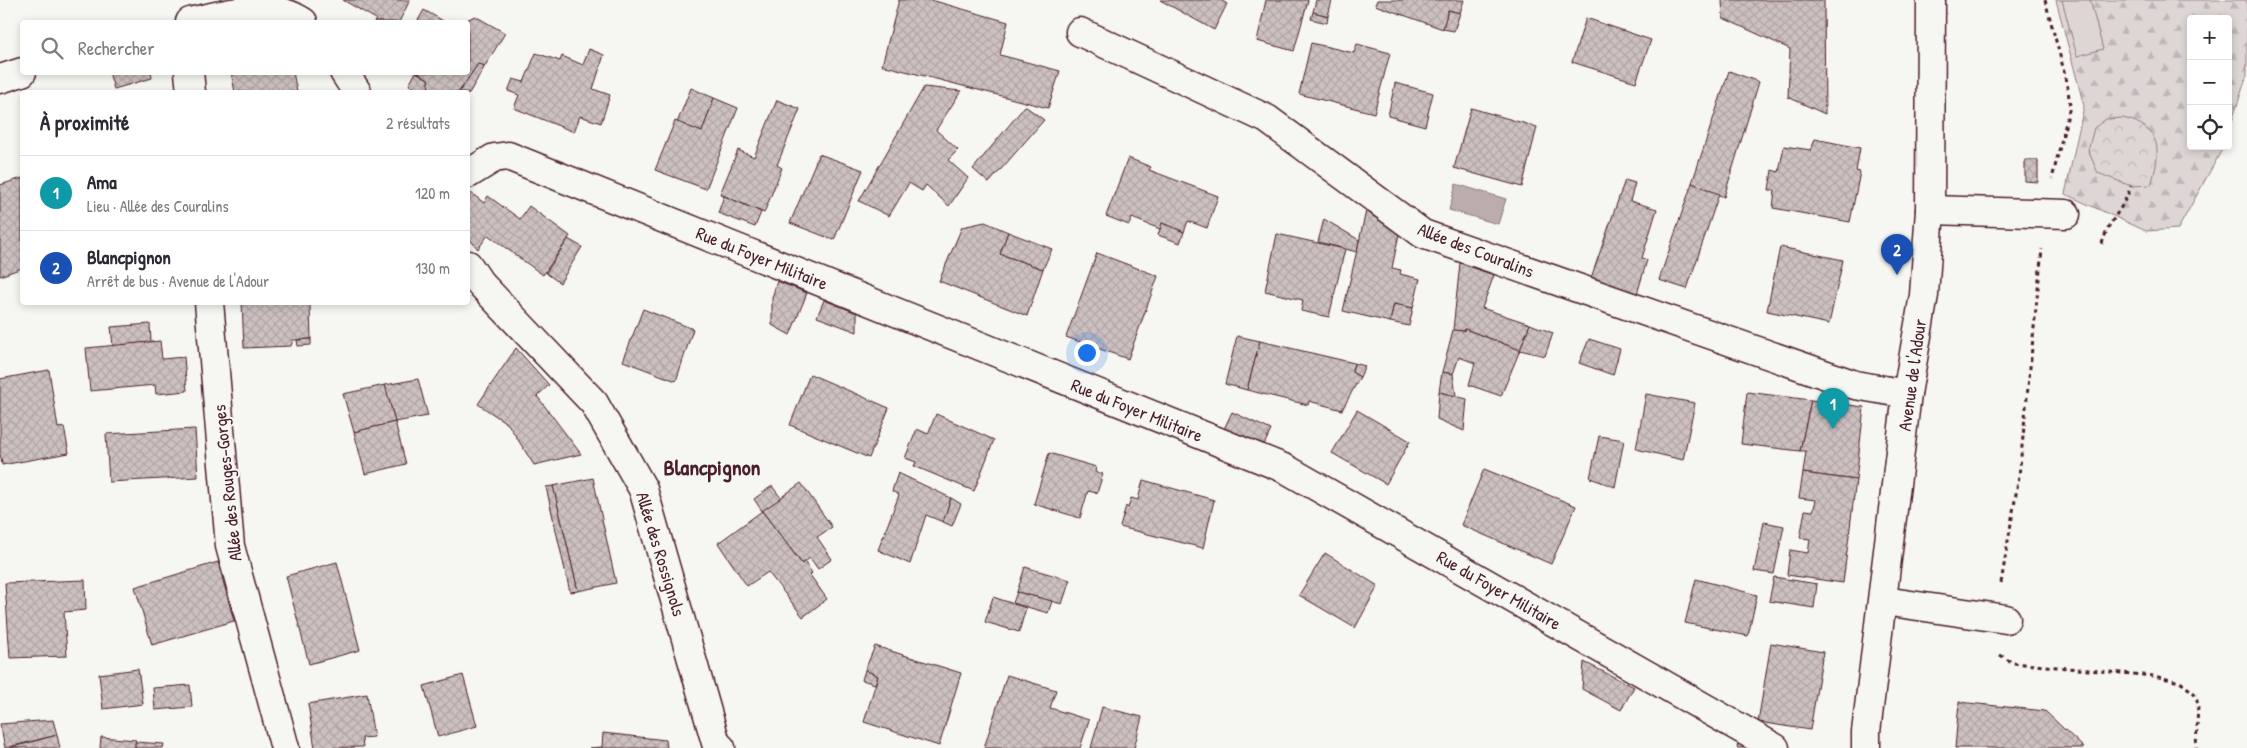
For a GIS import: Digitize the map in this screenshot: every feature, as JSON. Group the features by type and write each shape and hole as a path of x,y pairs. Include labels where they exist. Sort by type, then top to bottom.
{"street":[{"name":"Avenue de l'Adour","path":"1866,748 1866,732 1884,601 1907,394 1924,295 1930,210 1931,0"},
{"path":"199,20 238,11 269,9 300,20"},
{"name":"Allée des Couralins","path":"1080,32 1267,119 1423,234 1855,386 1907,394"},
{"path":"0,79 20,73"},
{"path":"189,75 191,90"},
{"path":"346,75 356,90"},
{"name":"Rue du Foyer Militaire","path":"470,173 494,158 508,156 1286,469 1775,748"},
{"path":"1930,210 2056,214"},
{"name":"Allée des Rossignols","path":"470,268 480,283 594,403 642,489 716,743 721,748"},
{"name":"Allée des Rouges-Gorges","path":"209,305 230,546 285,748"},
{"path":"1884,601 2000,618"}],"path":[{"path":"2045,0 2067,82 2070,106 2056,156 2056,214 1995,643 2000,655 2013,662 2154,676 2180,682 2194,693 2198,704 2196,748"},
{"path":"2102,244 2107,227 2126,203 2131,186"}],"green space":[{"path":"2056,0 2247,0 2247,75 2232,121 2232,15 2187,15 2187,150 2222,150 2178,229 2146,231 2065,194 2084,106"},
{"path":"2062,0 2090,0 2103,49 2077,56"},
{"path":"2123,118 2136,122 2146,128 2156,142 2156,162 2151,185 2131,186 2098,173 2088,150 2094,128 2106,119"}],"shaded area":[{"path":"1456,184 1506,199 1498,224 1449,210"}],"building":[{"path":"343,0 410,0 400,20 376,19"},
{"path":"899,0 931,0 1008,22 1000,55 1060,71 1048,108 882,65"},
{"path":"1160,0 1221,0 1227,4 1214,30"},
{"path":"1266,0 1308,0 1294,51 1257,41"},
{"path":"1316,0 1332,0 1328,16 1313,12"},
{"path":"1377,0 1464,0 1460,13 1448,10 1443,29 1375,5"},
{"path":"1722,0 1824,0 1825,114 1788,97 1790,49 1723,18"},
{"path":"424,10 442,20 418,20"},
{"path":"1448,10 1460,13 1454,31 1443,29"},
{"path":"1313,12 1328,16 1327,23 1311,19"},
{"path":"475,16 505,33 485,66 478,64 460,90 429,90 428,79 422,75 470,75 470,20 466,20"},
{"path":"1586,18 1651,40 1636,82 1572,62"},
{"path":"1311,43 1354,53 1357,44 1390,53 1374,113 1299,94"},
{"path":"589,49 604,55 593,89 610,95 601,123 580,116 574,132 514,108 519,95 508,91 513,79 524,82 536,53 560,61 562,56 583,65"},
{"path":"478,64 485,66 470,92 470,90 460,90"},
{"path":"1729,71 1759,82 1724,197 1692,183"},
{"path":"110,75 152,75 152,78 114,89"},
{"path":"232,75 294,75 297,90 235,90"},
{"path":"414,75 421,75 428,79 429,90 418,90 409,85"},
{"path":"1395,83 1433,93 1425,126 1388,116"},
{"path":"924,87 961,91 936,130 958,150 948,160 968,178 949,206 926,185 922,191 909,183 889,216 859,201"},
{"path":"691,88 714,98 702,132 677,123"},
{"path":"714,98 738,108 706,189 655,170 675,121 702,132"},
{"path":"777,100 800,109 777,165 782,168 764,213 720,194 738,150 754,157"},
{"path":"1025,106 1044,120 989,183 973,169"},
{"path":"1471,108 1537,127 1522,187 1454,168"},
{"path":"1815,139 1860,148 1856,171 1860,172 1850,222 1773,208 1775,190 1769,190 1772,170 1779,172 1784,146 1811,150"},
{"path":"819,154 863,170 834,240 790,223"},
{"path":"1128,158 1151,167 1149,170 1218,196 1207,228 1188,221 1184,232 1162,223 1160,229 1132,218 1129,225 1106,216"},
{"path":"2025,160 2038,160 2038,182 2025,181"},
{"path":"20,179 20,269 0,276 0,185"},
{"path":"1625,180 1635,183 1630,201 1657,209 1642,258 1647,260 1637,294 1591,278"},
{"path":"1692,183 1719,194 1687,289 1659,280"},
{"path":"471,193 484,203 488,196 520,219 529,206 570,236 543,275 488,235 478,249 470,239"},
{"path":"724,196 761,212 755,227 718,213"},
{"path":"1366,211 1399,234 1392,268 1401,270 1400,274 1420,279 1413,308 1394,304 1390,322 1343,311"},
{"path":"1324,219 1359,240 1357,252 1318,242"},
{"path":"985,222 1008,232 1000,254 1043,269 1027,316 939,281 962,227"},
{"path":"1162,223 1184,232 1180,243 1158,235"},
{"path":"1008,232 1052,249 1043,269 1000,254"},
{"path":"1277,234 1345,249 1329,317 1301,311 1303,300 1265,291"},
{"path":"568,239 582,247 560,283 546,273"},
{"path":"1780,247 1843,260 1829,324 1767,311"},
{"path":"1097,253 1158,276 1128,359 1066,337"},
{"path":"1460,263 1494,275 1482,308 1530,324 1520,350 1465,329 1464,331 1453,330"},
{"path":"777,281 807,293 790,335 772,325 772,298"},
{"path":"824,300 857,313 857,332 817,317"},
{"path":"1394,304 1413,308 1409,326 1390,322"},
{"path":"242,305 310,306 311,339 293,340 291,346 244,348"},
{"path":"643,309 693,329 676,381 623,361"},
{"path":"150,324 151,342 113,346 111,327"},
{"path":"1530,324 1553,333 1545,356 1520,350"},
{"path":"1465,329 1520,350 1501,396 1469,385 1475,363 1459,357 1453,374 1442,372 1453,330 1464,331"},
{"path":"1237,336 1260,341 1247,390 1225,384"},
{"path":"311,339 311,345 298,346 297,340"},
{"path":"1589,339 1620,349 1613,375 1579,363"},
{"path":"160,341 162,359 184,357 187,391 156,394 155,385 90,391 86,348"},
{"path":"1260,341 1354,363 1352,372 1360,377 1342,410 1309,401 1308,405 1247,390"},
{"path":"516,348 549,385 537,396 581,454 534,465 508,424 478,404"},
{"path":"1354,363 1365,366 1360,377 1352,372"},
{"path":"49,370 58,428 64,427 69,453 2,465 0,453 0,379"},
{"path":"1442,372 1453,374 1456,396 1439,392"},
{"path":"810,374 889,408 869,458 790,425"},
{"path":"418,379 428,416 395,422 385,385"},
{"path":"385,385 395,422 354,432 343,394"},
{"path":"1439,392 1467,399 1464,431 1437,419"},
{"path":"1747,392 1811,400 1800,451 1741,444"},
{"path":"1646,394 1695,403 1683,460 1636,449"},
{"path":"1811,400 1864,407 1856,480 1803,473 1806,451 1800,451"},
{"path":"1357,410 1410,441 1386,484 1332,453"},
{"path":"1232,412 1271,430 1263,447 1224,429"},
{"path":"936,414 994,440 974,491 914,466 916,462 905,458 917,429 928,434"},
{"path":"395,422 406,464 365,474 354,432"},
{"path":"195,429 198,477 109,482 106,434"},
{"path":"1599,436 1624,440 1615,487 1590,478"},
{"path":"1049,453 1096,467 1095,472 1103,474 1097,493 1088,491 1080,518 1034,504"},
{"path":"1484,469 1576,506 1551,564 1461,525"},
{"path":"898,473 951,498 943,522 926,515 910,564 878,550 899,495 892,491"},
{"path":"1803,473 1856,480 1843,583 1787,575 1790,550 1808,553 1810,539 1800,538 1805,510 1813,511 1816,500 1799,498"},
{"path":"593,478 616,583 578,591 553,486"},
{"path":"1143,480 1214,500 1203,548 1120,527 1126,506 1128,508 1131,498 1138,500"},
{"path":"801,483 832,527 817,537 832,559 818,569 810,558 802,564 762,511"},
{"path":"553,486 578,591 570,592 546,487"},
{"path":"772,486 781,498 762,511 754,499"},
{"path":"951,498 961,504 952,526 943,522"},
{"path":"762,511 802,564 804,561 812,573 810,575 827,599 803,617 768,572 747,586 718,543"},
{"path":"1764,522 1784,526 1774,574 1754,571"},
{"path":"1325,553 1378,586 1355,628 1299,595"},
{"path":"218,562 234,621 152,645 135,587"},
{"path":"337,562 360,650 309,664 286,576"},
{"path":"1025,567 1070,580 1062,604 1017,592"},
{"path":"1774,577 1817,584 1814,608 1769,601"},
{"path":"1696,579 1757,595 1748,636 1685,623"},
{"path":"85,580 86,610 64,612 67,656 10,658 5,583"},
{"path":"1017,592 1052,601 1048,613 1013,603"},
{"path":"993,597 1026,608 1019,632 985,622"},
{"path":"1771,643 1823,652 1810,730 1758,722"},
{"path":"875,646 961,673 939,746 864,722 878,676 865,670"},
{"path":"1584,662 1634,687 1621,710 1582,689"},
{"path":"138,669 143,704 103,709 99,674"},
{"path":"865,670 878,676 875,684 862,680"},
{"path":"463,675 477,726 438,737 424,686"},
{"path":"1007,675 1056,690 1050,708 1089,720 1080,748 984,748"},
{"path":"190,685 192,707 155,710 153,688"},
{"path":"367,694 374,737 362,738 363,747 315,748 308,704"},
{"path":"1959,702 2045,711 2084,748 1955,748"},
{"path":"1102,707 1142,717 1134,748 1091,748"},
{"path":"53,720 57,735 5,748 0,724"},
{"path":"603,733 666,740 667,748 590,748 602,747"},
{"path":"57,735 60,748 9,748"},
{"path":"101,737 136,740 135,748 100,748"},
{"path":"135,742 164,744 163,748 135,748"},
{"path":"1738,743 1752,746 1756,748 1737,748"}],"place":[{"name":"Blancpignon","path":"1897,275"},
{"name":"Ama","path":"1833,429"}],"district":[{"name":"Blancpignon","path":"712,467"}]}
